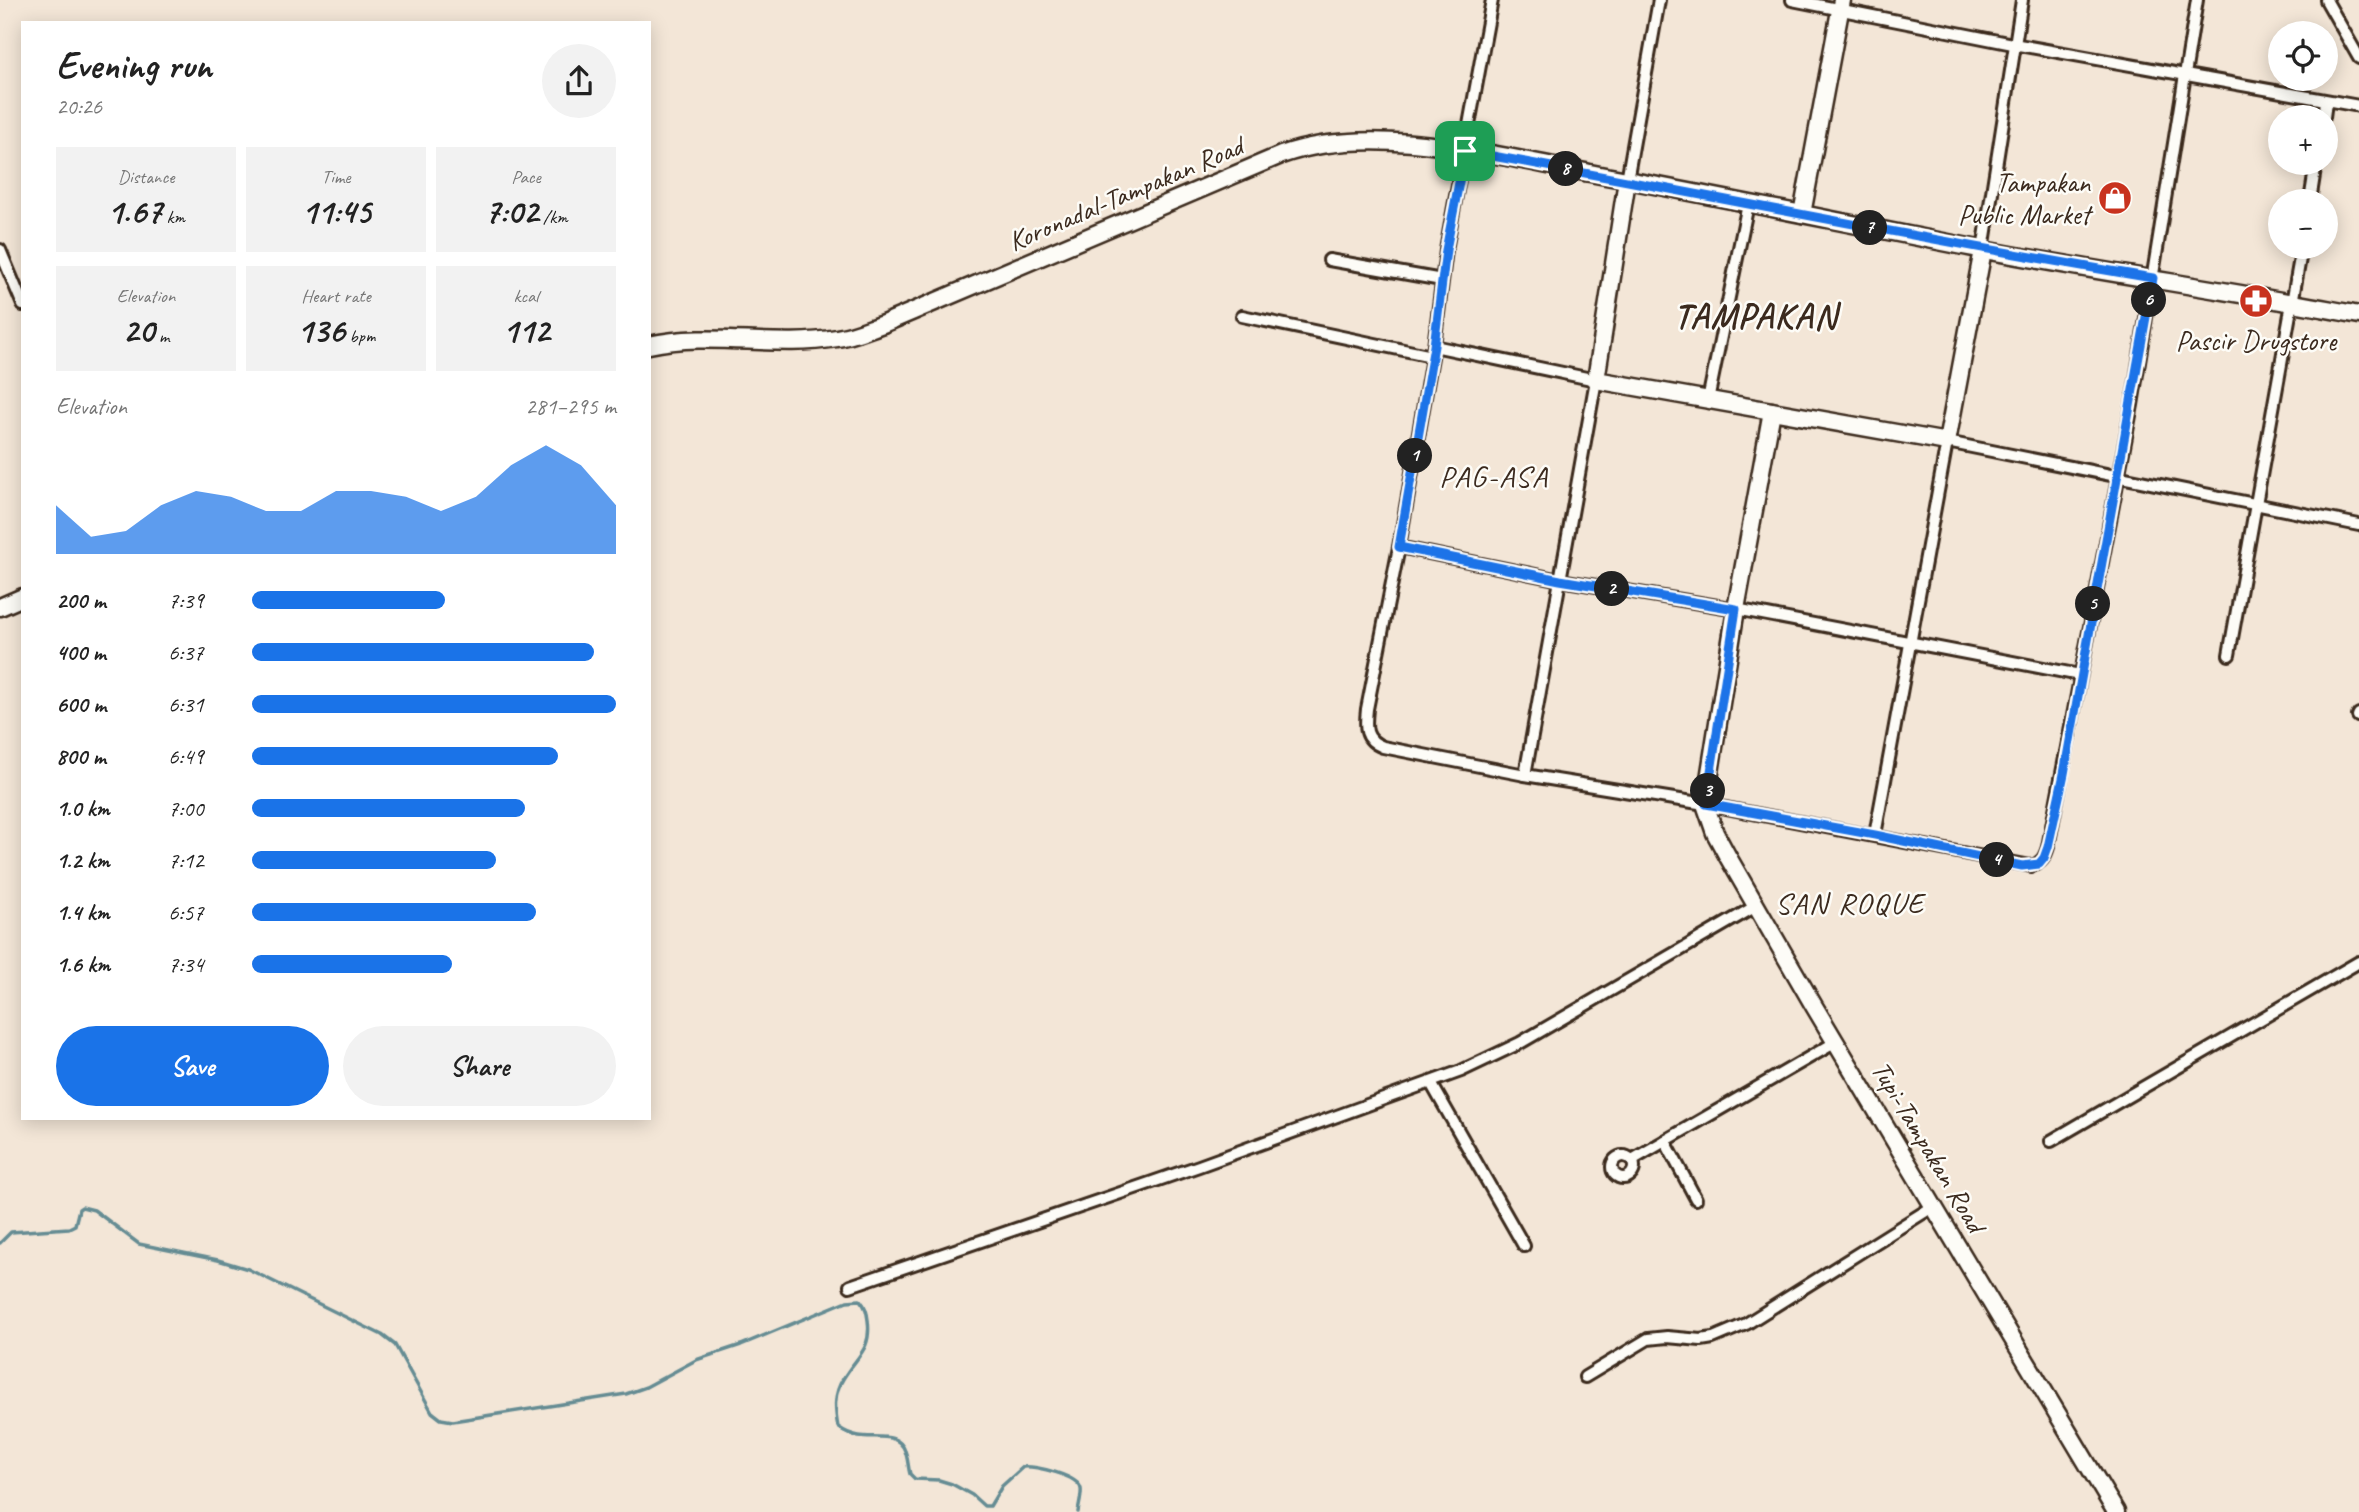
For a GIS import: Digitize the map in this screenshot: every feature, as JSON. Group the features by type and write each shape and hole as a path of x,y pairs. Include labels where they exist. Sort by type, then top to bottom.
{"main road":[{"path":"1802,214 1841,4"},
{"name":"Koronadal-Tampakan Road","path":"651,345 702,339 813,341 855,334 1300,148 1361,139 1465,151 1628,180 1983,250 2359,315"},
{"path":"1628,180 1596,380 1947,442 1983,250"},
{"path":"1706,804 1736,609 1772,411"},
{"path":"0,607 21,598"},
{"name":"Tupi-Tampakan Road","path":"1706,804 1715,833 1756,906 2116,1512"}],"street":[{"path":"1492,0 1446,250 1433,351 1399,547 1367,709 1366,731 1369,739 1383,747 1525,775 1706,804 1875,835 2022,866 2039,864 2044,858 2064,774 2153,278 2183,73 2197,0"},
{"path":"1628,180 1659,0"},
{"path":"1792,0 1841,4 2013,44 2359,106"},
{"path":"1983,250 2013,44 2022,0"},
{"path":"2326,0 2359,58"},
{"path":"1708,400 1748,204"},
{"path":"0,250 21,299"},
{"path":"2229,655 2300,259"},
{"path":"1329,260 1442,280"},
{"path":"1242,316 1596,380 1525,775"},
{"path":"1875,835 1947,442 2359,525"},
{"path":"1399,547 1560,580 1736,609 2080,675"},
{"path":"850,1286 1431,1083 1520,1043 1756,906"},
{"path":"2051,1141 2359,962"},
{"path":"1632,1160 1836,1042"},
{"path":"1431,1083 1524,1246"},
{"path":"1665,1141 1696,1199"},
{"path":"1584,1377 1648,1339 1667,1337 1701,1340 1736,1328 1934,1206"}],"waterway":[{"path":"0,1243 11,1232 69,1228 75,1225 82,1207 94,1210 139,1244 248,1269 382,1335 395,1345 432,1412 441,1419 453,1421 626,1394 646,1387 696,1360 741,1345 847,1301 860,1300 867,1314 868,1339 840,1385 836,1397 838,1427 856,1436 892,1438 902,1445 910,1474 915,1479 939,1480 952,1484 972,1495 984,1506 990,1506 1002,1486 1023,1467 1056,1472 1073,1480 1081,1489 1078,1512"}],"place":[{"name":"Tampakan Public Market","path":"2115,198"},
{"name":"Pascir Drugstore","path":"2256,301"}],"district":[{"name":"TAMPAKAN","path":"1756,316"},
{"name":"PAG-ASA","path":"1494,476"},
{"name":"SAN ROQUE","path":"1850,903"}],"route":[{"path":"1465,151 1628,180 1983,250 2153,278 2064,774 2048,847 2039,864 2022,866 1875,835 1706,804 1736,609 1560,580 1399,547 1434,346 1446,250 1465,151"}]}
